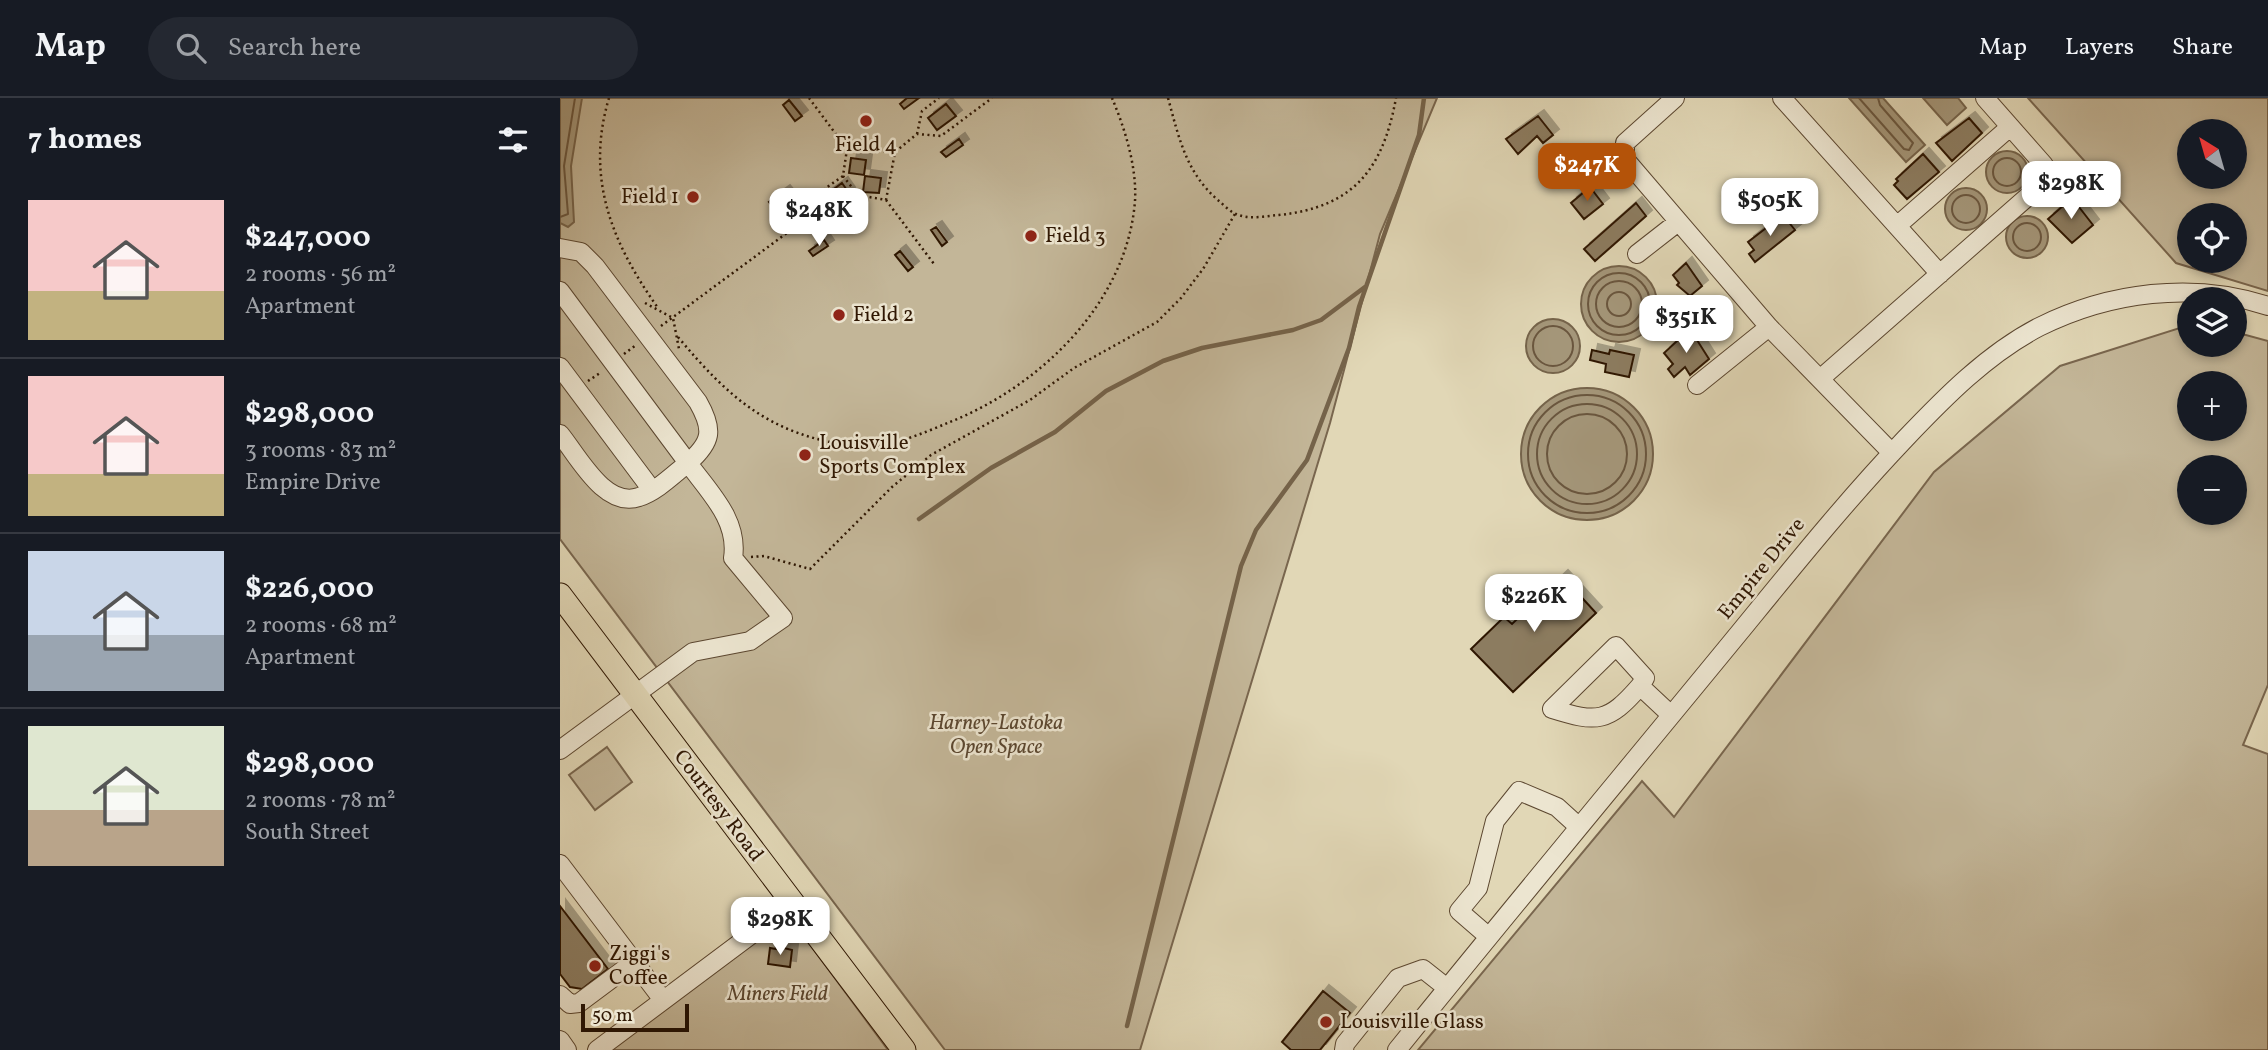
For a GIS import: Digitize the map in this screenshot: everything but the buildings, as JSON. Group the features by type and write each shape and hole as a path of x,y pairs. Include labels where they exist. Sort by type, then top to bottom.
{"main road":[{"name":"Courtesy Road","path":"560,596 904,1050"}],"street":[{"path":"1675,98 1625,143 1625,159 1769,327 1892,453"},
{"path":"1782,98 1940,274"},
{"path":"1820,379 2033,192 2045,176 2043,165 1985,98"},
{"path":"1898,225 2010,127"},
{"path":"1637,254 1678,222"},
{"path":"560,248 580,252 650,335 708,420 709,435 706,443 688,463 639,497 622,499 607,491 560,434"},
{"path":"560,291 611,364 729,521 736,539 733,558 783,618 750,641 693,652 560,750"},
{"name":"Empire Drive","path":"1397,1050 1847,501 1947,395 1996,355 2037,328 2077,310 2120,298 2182,291 2218,293 2268,306"},
{"path":"1697,385 1769,327"},
{"path":"560,367 652,489"},
{"path":"1616,646 1641,671 1645,678 1640,686 1608,716 1591,720 1552,709 1616,646"},
{"path":"1640,686 1671,715"},
{"path":"1489,937 1459,911 1478,888 1495,821 1509,802 1519,791 1544,800 1579,827"},
{"path":"560,864 663,1000"},
{"path":"597,1050 792,904"},
{"path":"560,995 570,1004 579,1003 634,962"},
{"path":"1344,1050 1345,1044 1398,978 1423,969 1447,988"}],"path":[{"path":"609,98 600,150 608,216 628,264 658,308"},
{"path":"809,98 847,149 843,176 813,197 814,213"},
{"path":"886,200 895,152 917,134 922,111 939,98"},
{"path":"917,134 942,136 992,98"},
{"path":"678,337 725,390 765,419 792,432 855,446 911,438 968,415 1002,397 1063,348 1108,291 1120,262 1135,200 1132,161 1112,98"},
{"path":"1168,98 1175,132 1192,173 1206,190 1235,214 1259,217 1304,212 1342,197 1371,168 1389,136 1396,98"},
{"path":"847,149 895,152"},
{"path":"843,176 858,195 886,200 934,264"},
{"path":"577,389 814,213 830,216 858,195"},
{"path":"733,558 764,556 810,569 892,487 930,456 1030,400 1074,368 1157,323 1203,269 1235,214"},
{"path":"621,299 658,308 673,318 678,337 681,378"}],"green space":[{"name":"Harney-Lastoka Open Space","path":"560,98 1437,98 1380,234 1330,423 1140,1050 945,1050 560,539"},
{"path":"2028,98 2268,98 2268,291 2209,273 2247,273 2247,203 2177,203 2177,263"},
{"path":"2177,329 2177,357 2247,357 2247,335 2268,341 2268,685 2243,745 2268,754 2268,1050 1418,1050 1642,781 1674,817 1934,472 2060,366"},
{"path":"607,747 632,782 595,810 569,775"},
{"name":"Miners Field","path":"785,923 800,931 888,1050 611,1050 775,927"}],"water":[{"path":"560,98 582,98 571,166 574,222 568,227 560,223"},
{"path":"1849,98 1883,98 1925,145 1906,162"},
{"path":"1923,98 1958,98 1966,108 1947,125"},
{"path":"2007,151 2022,157 2028,172 2022,187 2007,193 1992,187 1986,172 1992,157"},
{"path":"1966,188 1981,194 1987,209 1981,224 1966,230 1951,224 1945,209 1951,194"},
{"path":"2027,216 2042,222 2048,237 2042,252 2027,258 2012,252 2006,237 2012,222"},
{"path":"1627,266 1640,272 1651,283 1657,296 1655,319 1640,336 1627,342 1611,342 1598,336 1583,319 1581,296 1587,283 1604,268"},
{"path":"1553,319 1572,327 1580,346 1572,365 1553,373 1534,365 1526,346 1534,327"},
{"path":"1587,388 1612,393 1634,407 1648,429 1653,454 1648,479 1634,501 1612,515 1587,520 1562,515 1540,501 1526,479 1521,454 1526,429 1540,407 1562,393"}],"waterway":[{"path":"1127,1026 1241,566 1256,530 1307,460 1349,348 1359,307 1419,135 1424,98"},
{"path":"919,519 991,468 1055,432 1106,391 1163,361 1202,348 1293,330 1321,320 1365,287"}],"place":[{"name":"Field 4","path":"866,121"},
{"name":"Field 1","path":"693,197"},
{"name":"Field 3","path":"1031,236"},
{"name":"Field 2","path":"839,315"},
{"name":"Louisville Sports Complex","path":"805,455"},
{"name":"Ziggi's Coffee","path":"595,966"},
{"name":"Louisville Glass","path":"1326,1022"}]}
